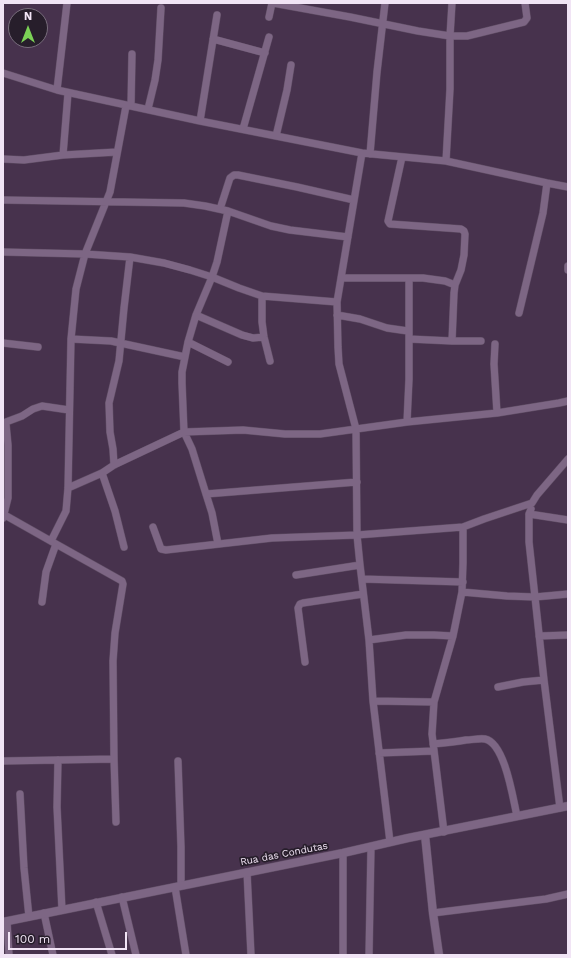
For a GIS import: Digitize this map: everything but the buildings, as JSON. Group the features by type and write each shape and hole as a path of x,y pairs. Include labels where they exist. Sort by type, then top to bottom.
{"street":[{"path":"57,90 68,3"},
{"path":"269,17 272,3 350,17 418,32 450,36 467,36 524,22 527,18 525,3"},
{"path":"370,154 385,3"},
{"path":"446,161 450,88 450,36 452,3"},
{"path":"148,110 158,60 162,8"},
{"path":"200,121 217,15"},
{"path":"243,129 269,37"},
{"path":"213,39 265,53"},
{"path":"42,602 46,572 54,543 66,511 68,488 71,340 76,289 86,254 110,192 128,106 132,54"},
{"path":"276,136 287,90 291,65"},
{"path":"3,73 68,93 200,121 362,153 446,161 547,184 568,187"},
{"path":"63,155 68,93"},
{"path":"3,159 24,160 63,155 118,152"},
{"path":"362,153 337,302 337,315 339,364 356,429 360,565 369,640 373,701 390,842"},
{"path":"402,157 388,223 461,229 465,234 464,255 461,270 455,285 452,341"},
{"path":"220,209 230,178 234,175 298,186 354,200"},
{"path":"519,313 543,213 547,184"},
{"path":"3,200 184,203 228,211 271,226 290,230 348,237"},
{"path":"218,544 206,494 192,449 184,432 182,372 188,342 196,315 217,262 228,211"},
{"path":"3,252 86,254 130,257 164,263 190,270 262,296 337,302"},
{"path":"114,465 110,432 109,403 118,367 130,257"},
{"path":"568,266 568,270"},
{"path":"341,278 423,278 445,281 455,285"},
{"path":"407,422 409,379 409,278"},
{"path":"262,296 262,322 270,361"},
{"path":"196,315 242,335 253,338 264,337"},
{"path":"337,315 360,319 408,335 452,341 481,340"},
{"path":"71,340 106,340 185,357"},
{"path":"188,342 228,362"},
{"path":"3,343 38,348"},
{"path":"495,344 494,364 497,413"},
{"path":"68,488 102,473 114,465 184,432 244,430 285,434 320,434 407,422 497,413 559,404 568,401"},
{"path":"69,410 46,405 33,409 22,416 6,422 8,445 8,498 3,515 122,581 123,584 115,633 113,661 116,822"},
{"path":"564,807 544,680 529,542 529,514 532,503 568,459"},
{"path":"102,473 115,511 124,547"},
{"path":"206,494 357,482"},
{"path":"153,527 162,549 166,550 272,538 358,536 463,527 532,503"},
{"path":"529,514 568,520"},
{"path":"444,832 432,734 434,702 453,636 462,592 463,527"},
{"path":"296,575 360,565"},
{"path":"362,579 463,582"},
{"path":"462,592 535,597 568,594"},
{"path":"305,662 298,608 300,604 364,594"},
{"path":"539,636 568,634"},
{"path":"369,640 406,635 453,636"},
{"path":"498,687 522,682 544,680"},
{"path":"373,701 434,702"},
{"path":"379,753 433,748 475,739 485,739 492,742 498,749 508,773 517,816"},
{"path":"3,761 114,759"},
{"path":"58,760 57,807 62,910"},
{"path":"178,761 181,848 178,886 186,955"},
{"path":"20,794 24,868 29,916"},
{"name":"Rua das Condutas","path":"5,921 564,807"},
{"path":"425,835 439,955"},
{"path":"370,955 371,847"},
{"path":"343,853 343,955"},
{"path":"247,872 251,955"},
{"path":"433,913 546,899 568,894"},
{"path":"122,897 136,955"},
{"path":"96,902 112,955"},
{"path":"44,914 53,955"},
{"path":"5,921 9,955"}]}
